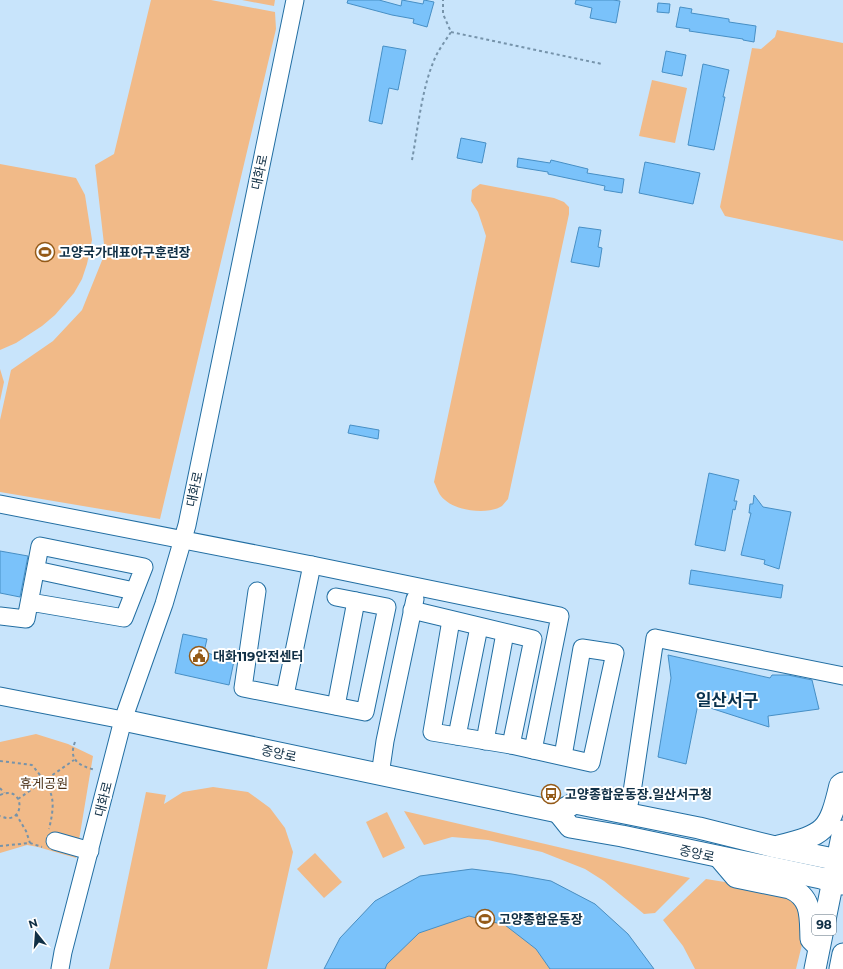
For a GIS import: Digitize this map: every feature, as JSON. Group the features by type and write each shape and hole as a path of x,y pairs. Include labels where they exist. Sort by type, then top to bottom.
{"main road":[{"name":"중앙로","path":"123,720 558,812 570,827 622,836 838,882"},
{"path":"775,847 814,835 826,826 834,811 840,785 843,783"},
{"name":"중앙로","path":"558,812 575,803 627,812 775,847 840,860"},
{"name":"98","path":"814,969 838,882 843,831"},
{"path":"719,857 736,877 790,888 798,892 804,898 810,912 811,939 819,947"},
{"path":"840,969 843,954"}],"street":[{"name":"대화로","path":"60,969 63,952 123,720 164,604 183,541 295,0"},
{"path":"0,504 560,616 534,750"},
{"path":"1,620 26,619 40,546 144,567 124,618 30,602"},
{"path":"285,695 312,566"},
{"path":"36,570 134,591"},
{"path":"380,775 417,587"},
{"path":"257,591 243,688 285,695 365,712 387,607 336,597"},
{"path":"336,706 356,601"},
{"path":"412,610 533,639 511,745"},
{"path":"451,620 432,732 511,745 591,763 614,654 582,648 563,756"},
{"path":"457,736 479,627"},
{"path":"485,741 505,633"},
{"path":"627,812 632,792 656,638 843,676"},
{"name":"중앙로","path":"0,696 123,720"},
{"path":"50,841 90,850"}],"path":[{"path":"443,0 443,14 451,32"},
{"path":"451,32 602,64"},
{"path":"412,160 422,103 430,70 435,58 451,32"},
{"path":"75,742 72,753 74,760 81,765 96,770"},
{"path":"18,799 74,760"},
{"path":"0,761 32,765 45,780 50,789 54,806 50,841 0,846"},
{"path":"0,788 4,793"},
{"path":"0,795 4,793 12,794 18,799 20,807 16,814 8,818 0,816"},
{"path":"16,814 26,831 30,843"}],"green space":[{"path":"151,0 211,0 275,12 276,29 160,519 0,492 0,420 11,370 53,341 82,310 105,253 95,165 114,154"},
{"path":"242,0 275,0 274,6"},
{"path":"777,30 843,43 843,241 725,216 720,207 752,48 761,49 775,37"},
{"path":"652,80 687,88 675,143 639,136"},
{"name":"고양국가대표야구훈련장","path":"0,164 76,178 85,195 92,240 82,279 74,293 55,315 42,326 16,343 0,350"},
{"path":"480,184 554,198 564,202 569,207 569,214 508,499 502,506 496,509 481,511 465,509 450,504 438,492 434,482 486,236 478,212 471,201 472,190"},
{"path":"0,369 4,382 0,401"},
{"name":"휴게공원","path":"36,734 68,744 93,756 76,858 27,845 0,853 0,742"},
{"path":"213,787 248,792 270,808 285,828 293,852 267,969 109,969 146,792 166,795 164,804 183,792"},
{"path":"404,811 690,878 655,913 644,914 604,881 585,869 542,852 488,840 452,837 424,845"},
{"path":"387,812 405,848 383,858 366,822"},
{"path":"315,853 342,882 324,898 297,869"},
{"name":"고양종합운동장","path":"472,869 551,881 595,904 628,934 654,969 324,969 340,938 375,901 420,876"},
{"path":"706,879 793,893 808,920 796,969 695,969 683,946 663,920"}],"building":[{"path":"348,0 379,0 401,6 402,0 423,4 424,0 434,2 427,27 413,23 414,19 392,15 347,3"},
{"path":"576,0 620,1 616,23 590,18 592,8 575,4"},
{"path":"658,3 670,4 669,13 657,12"},
{"path":"680,7 692,9 691,13 729,19 729,22 756,26 754,42 689,31 690,29 676,27"},
{"path":"383,46 406,50 398,90 389,88 382,124 369,121"},
{"path":"666,51 686,55 682,76 662,72"},
{"path":"703,64 729,70 714,150 688,145"},
{"path":"461,138 486,143 482,163 457,158"},
{"path":"518,158 550,163 551,160 588,169 587,173 624,179 622,193 604,190 605,186 548,174 548,172 517,167"},
{"path":"645,162 700,173 693,204 639,193"},
{"path":"579,227 601,230 598,247 602,248 599,267 571,262"},
{"path":"350,425 379,430 378,439 348,433"},
{"path":"709,473 739,480 734,501 737,501 735,510 733,509 725,551 695,545"},
{"path":"754,495 763,507 791,512 779,569 764,564 765,560 741,555 751,513 749,513 750,504 753,504"},
{"path":"0,551 28,556 20,597 0,593"},
{"path":"691,570 783,585 781,598 689,584"},
{"name":"대화119안전센터","path":"183,634 207,639 204,652 234,661 229,685 175,673"},
{"path":"668,655 770,678 772,675 788,675 812,680 819,709 768,716 769,727 698,704 686,764 658,757 671,678"},
{"name":"고양종합운동장","path":"472,869 551,881 595,904 628,934 654,969 550,969 536,949 505,925 469,916 419,933 387,964 385,969 324,969 340,938 375,901 420,876"}],"place":[{"name":"고양국가대표야구훈련장","path":"45,252"},
{"name":"대화119안전센터","path":"199,656"},
{"name":"고양종합운동장.일산서구청","path":"551,794"},
{"name":"고양종합운동장","path":"485,919"}],"district":[{"name":"일산서구","path":"727,700"}]}
